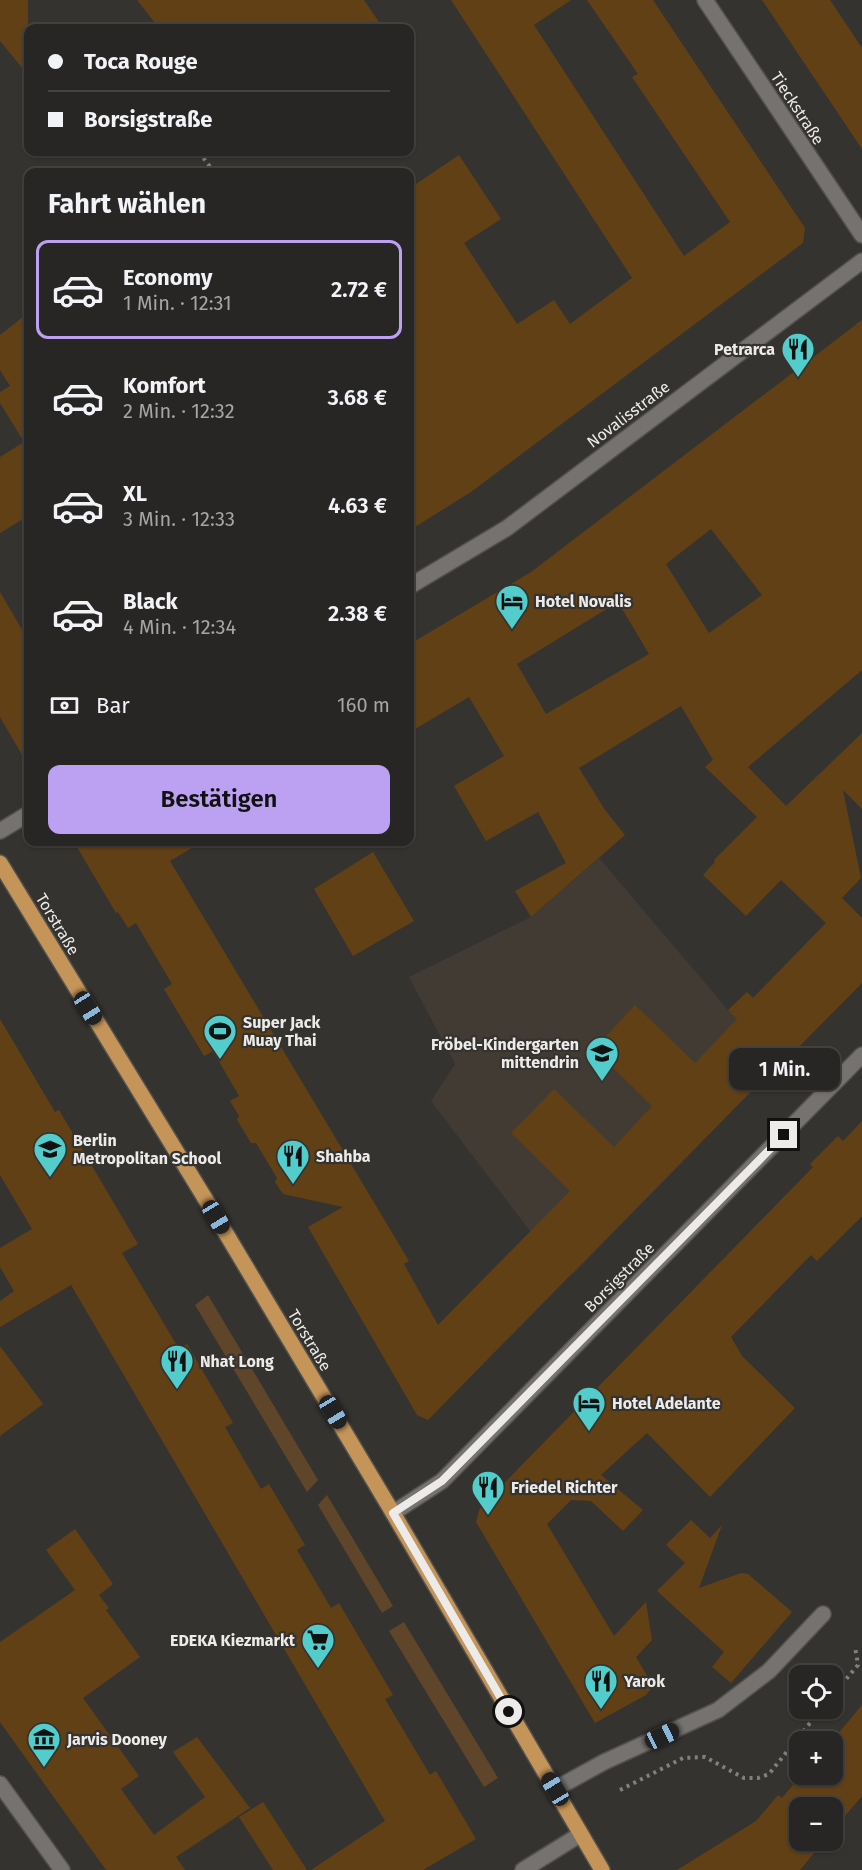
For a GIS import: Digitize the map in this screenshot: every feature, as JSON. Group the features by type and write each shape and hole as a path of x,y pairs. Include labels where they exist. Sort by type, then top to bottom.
{"main road":[{"name":"Torstraße","path":"0,863 212,1210 602,1870"}],"street":[{"name":"Tieckstraße","path":"705,0 862,235"},
{"name":"Novalisstraße","path":"414,584 507,528 862,261"},
{"path":"0,831 24,816"},
{"name":"Borsigstraße","path":"393,1513 442,1481 862,1055"},
{"path":"555,1789 603,1762 718,1710 770,1671 823,1614"},
{"path":"0,1784 62,1870"},
{"path":"523,1870 580,1834"}],"path":[{"path":"843,1683 858,1665 855,1647"},
{"path":"620,1790 683,1758 705,1757 744,1778 758,1778 769,1774 813,1719"}],"shaded area":[{"name":"Fröbel-Kindergarten mittendrin","path":"599,858 728,1010 781,1061 573,1274 530,1231 431,1101 455,1064 409,977 531,917"},
{"path":"208,1295 318,1480 307,1492 195,1305"},
{"path":"327,1495 393,1606 382,1613 318,1505"},
{"path":"404,1622 498,1778 484,1787 389,1631"}],"building":[{"path":"0,0 28,0 28,24 24,24 24,70 0,41"},
{"path":"137,0 364,0 380,24 156,24"},
{"path":"451,0 571,0 534,25 684,256 730,222 632,77 638,74 587,0 653,0 805,228 803,243 471,492 414,528 414,185 459,155 501,219 464,243 517,324 554,300 570,324 632,278"},
{"path":"762,0 830,0 862,48 862,149"},
{"path":"24,316 24,442 0,403 0,392 10,386 0,370 0,335"},
{"path":"862,320 862,670 748,767 786,806 862,733 862,809 843,790 861,878 842,898 862,918 862,983 783,1063 781,1061 428,1420 417,1415 308,1227 343,1207 283,1194 275,1182 277,1178 256,1143 251,1143 237,1120 239,1116 230,1101 239,1096 213,1051 204,1056 164,989 172,984 136,923 128,928 118,912 116,913 76,846 195,846 170,861 409,1261 404,1264 438,1325 570,1191 511,1133 554,1089 614,1147 652,1106 594,1049 635,1005 695,1063 737,1019 728,1010 747,992 753,998 826,923 781,880 746,916 703,875 715,862 714,860 757,817 705,767 713,760 681,706 579,768 605,810 625,835 531,917 515,891 566,863 538,812 486,841 454,786 504,756 469,697 414,730 414,642 531,572","holes":["711,529 762,595 709,633 666,564","618,602 649,654 546,714 517,664"]},
{"path":"24,442 24,518 0,533 0,457"},
{"path":"0,592 24,633 24,758 0,717"},
{"path":"373,852 414,921 353,956 314,889"},
{"path":"0,1019 55,1112 59,1110 138,1244 122,1253 179,1349 187,1344 233,1423 225,1427 261,1489 269,1484 305,1545 297,1550 331,1608 339,1603 393,1695 385,1699 430,1775 436,1771 476,1839 423,1870 311,1870 385,1821 71,1285 0,1327 0,1301 14,1291 0,1267 0,1248 32,1229 0,1175"},
{"path":"862,1121 862,1216 817,1261 811,1255 731,1337 742,1356 795,1408 710,1497 647,1433 601,1475 643,1510 623,1531 591,1501 571,1500 547,1524 614,1636 646,1602 652,1640 636,1657 653,1686 646,1695 595,1723 476,1522 480,1508 813,1167 810,1164 838,1136 843,1141"},
{"path":"0,1346 43,1404 0,1436"},
{"path":"691,1520 710,1538 722,1525 699,1588 741,1573 748,1574 792,1612 731,1683 712,1667 724,1652 657,1591 685,1563 666,1545"},
{"path":"75,1529 113,1584 99,1595 109,1608 106,1610 140,1657 83,1698 139,1776 121,1789 154,1835 205,1797 173,1752 197,1737 250,1808 176,1857 185,1870 106,1870 0,1722 0,1642 75,1590 46,1550"},
{"path":"862,1705 862,1796 843,1818 843,1797 789,1797 789,1851 816,1851 800,1870 677,1870 756,1821 778,1795 782,1798 793,1785 843,1785 843,1731 840,1731"},
{"path":"263,1802 307,1870 273,1870 239,1817"}],"place":[{"name":"Petrarca","path":"798,378"},
{"name":"Hotel Novalis","path":"512,630"},
{"name":"Super Jack Muay Thai","path":"220,1060"},
{"name":"Fröbel-Kindergarten mittendrin","path":"602,1082"},
{"name":"Berlin Metropolitan School","path":"50,1178"},
{"name":"Shahba","path":"293,1185"},
{"name":"Nhat Long","path":"177,1390"},
{"name":"Hotel Adelante","path":"589,1432"},
{"name":"Friedel Richter","path":"488,1516"},
{"name":"EDEKA Kiezmarkt","path":"318,1669"},
{"name":"Yarok","path":"601,1710"},
{"name":"Jarvis Dooney","path":"44,1768"}],"route":[{"path":"509,1712 393,1513 442,1481 784,1135"}]}
